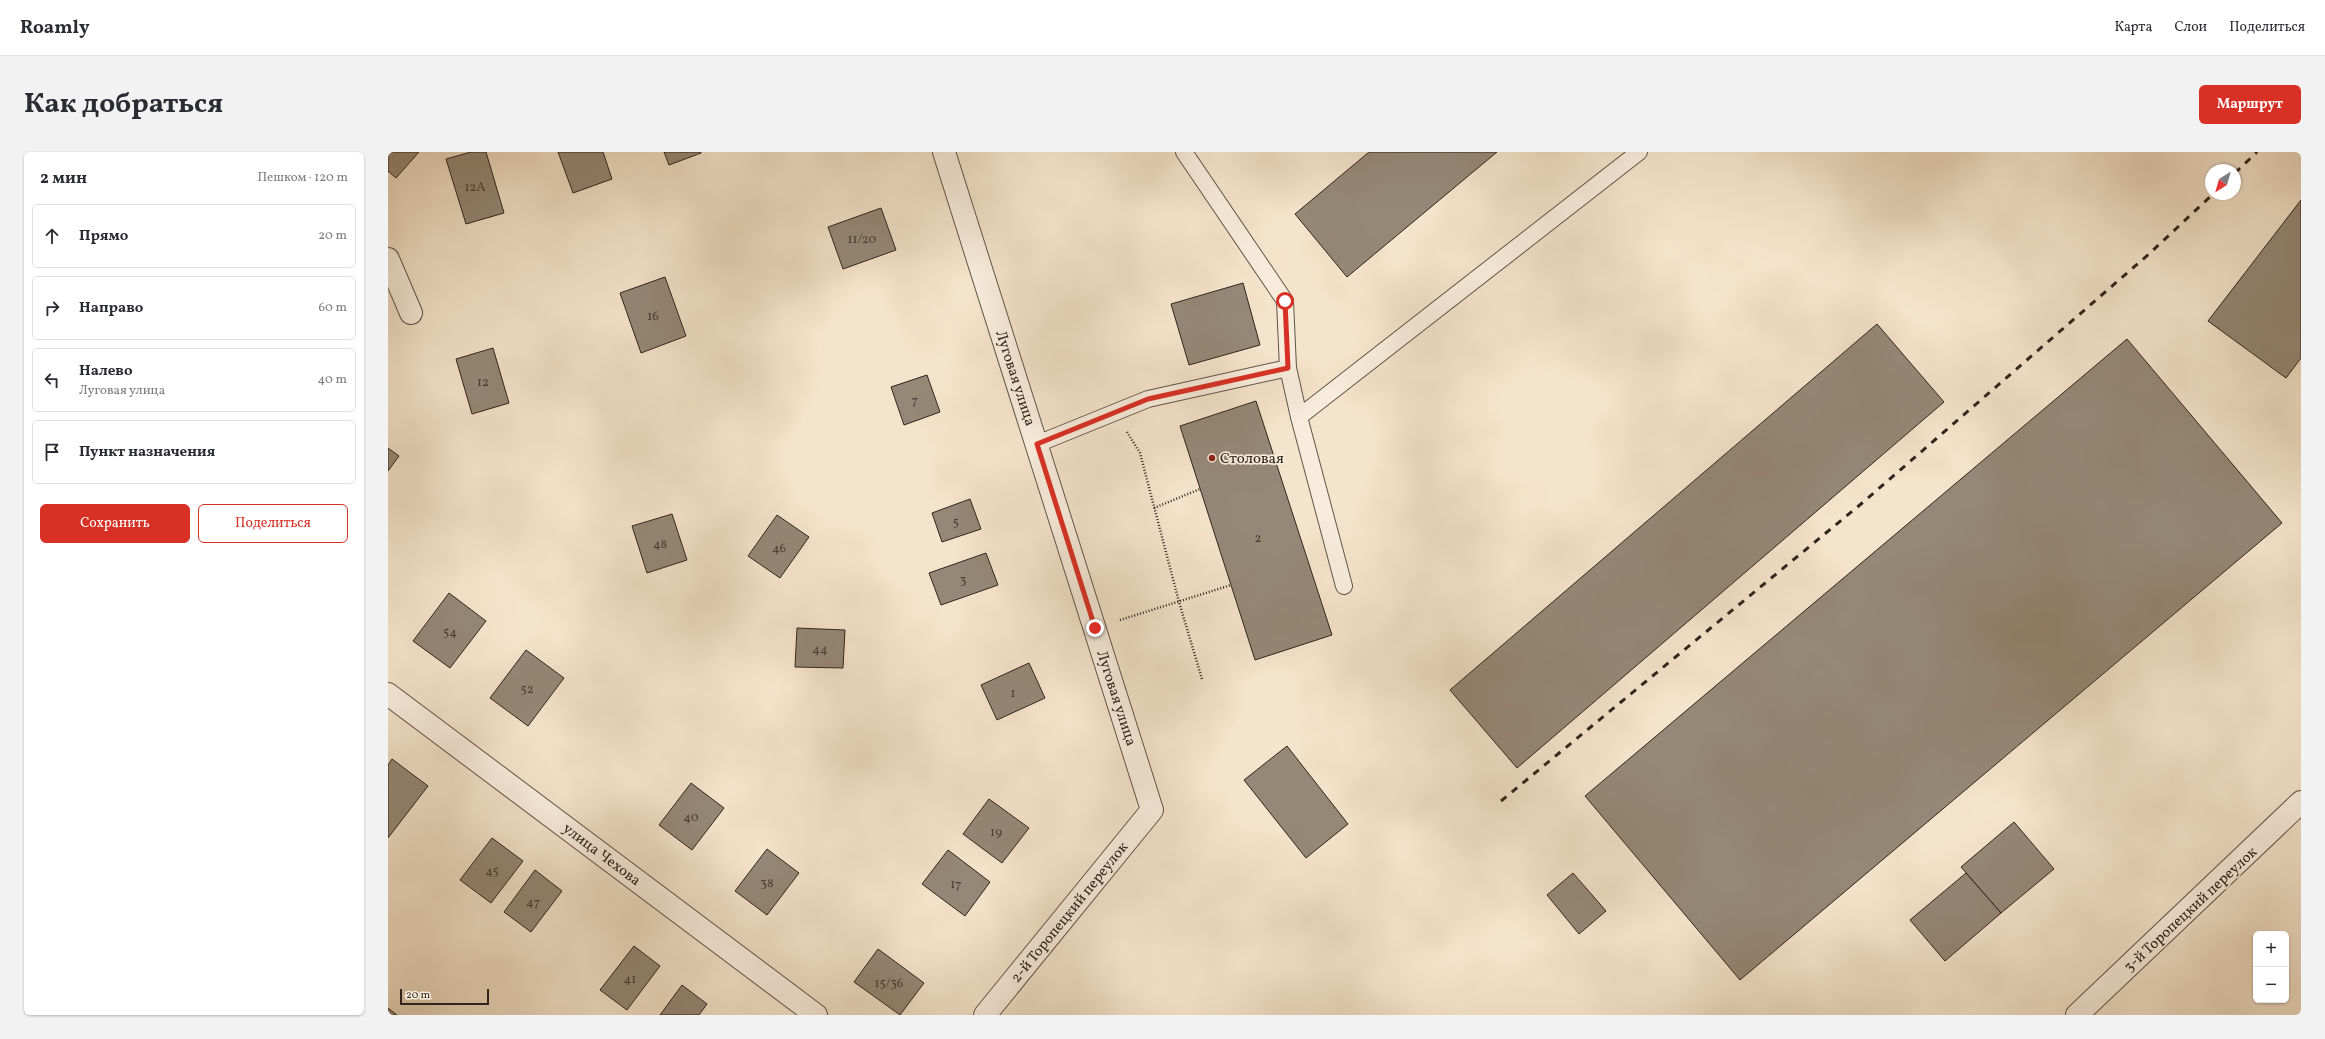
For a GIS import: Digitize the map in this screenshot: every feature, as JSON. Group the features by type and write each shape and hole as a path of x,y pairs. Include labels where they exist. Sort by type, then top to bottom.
{"street":[{"name":"Луговая улица","path":"944,152 1152,810"},
{"path":"388,259 411,313"},
{"name":"улица Чехова","path":"388,694 816,1015"},
{"name":"3-й Торопецкий переулок","path":"2077,1015 2301,802"},
{"name":"2-й Торопецкий переулок","path":"986,1015 1152,810"}],"lane":[{"path":"1184,152 1285,301 1288,368 1299,417 1344,586"},
{"path":"1299,417 1639,152"},
{"path":"1037,444 1148,399 1288,368"}],"path":[{"path":"1115,412 1140,453 1179,602 1202,679"},
{"path":"1154,508 1200,489"},
{"path":"1095,628 1231,585"}],"building":[{"path":"388,152 419,152 396,178 388,171"},
{"path":"471,152 486,152 504,213 466,224 446,159"},
{"path":"558,152 603,152 612,179 573,193"},
{"path":"664,152 701,152 701,153 669,165"},
{"path":"1369,152 1497,152 1347,277 1295,214"},
{"path":"2301,200 2301,358 2286,378 2208,321"},
{"path":"881,208 896,250 843,269 828,227"},
{"path":"665,277 686,336 641,353 620,293"},
{"path":"1243,283 1260,345 1189,365 1171,304"},
{"path":"1877,324 1944,402 1517,768 1450,690"},
{"path":"2127,339 2282,523 1740,980 1585,796"},
{"path":"493,348 509,403 472,414 456,359"},
{"path":"927,375 940,412 904,425 891,387"},
{"path":"1256,401 1332,635 1255,660 1180,426"},
{"path":"388,448 399,456 388,471"},
{"path":"970,499 981,529 942,542 932,513"},
{"path":"672,514 687,560 647,573 632,526"},
{"path":"777,515 809,537 780,578 748,556"},
{"path":"986,553 998,585 941,605 929,573"},
{"path":"449,593 486,621 450,668 413,641"},
{"path":"797,628 845,630 843,668 795,667"},
{"path":"526,650 564,678 528,726 490,698"},
{"path":"1029,663 1045,698 997,720 981,685"},
{"path":"1287,746 1348,824 1306,858 1244,780"},
{"path":"392,759 428,786 388,838 388,765"},
{"path":"691,783 724,808 692,850 659,825"},
{"path":"989,799 1029,828 1002,863 963,834"},
{"path":"2014,822 2054,869 2001,913 1961,867"},
{"path":"492,838 523,861 491,903 460,880"},
{"path":"767,849 799,873 767,915 735,891"},
{"path":"948,850 990,882 965,916 922,884"},
{"path":"535,870 562,891 531,932 504,912"},
{"path":"1573,873 1606,911 1579,934 1547,895"},
{"path":"1966,873 2001,913 1945,961 1910,920"},
{"path":"634,946 660,966 627,1010 600,990"},
{"path":"878,949 924,983 900,1015 854,982"},
{"path":"682,985 707,1004 699,1015 660,1015"},
{"path":"388,1008 397,1015 388,1015"}],"railway":[{"path":"2241,167 2257,152"},
{"path":"1501,801 1861,504 2149,254 2207,200"}],"place":[{"name":"Столовая","path":"1212,458"}],"route":[{"path":"1095,628 1037,444 1148,399 1288,368 1285,301"}]}
